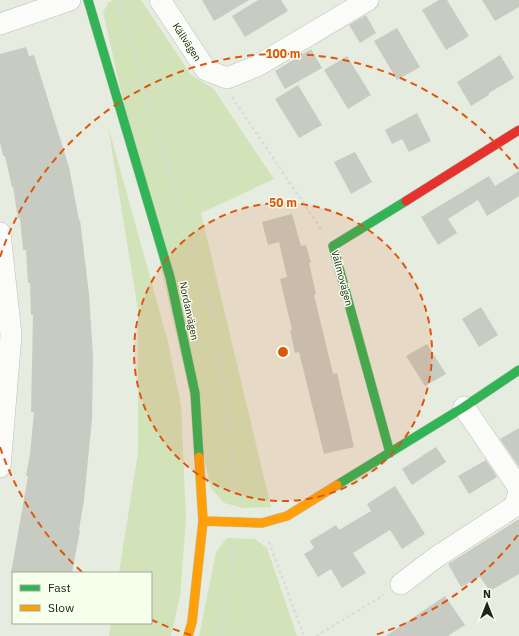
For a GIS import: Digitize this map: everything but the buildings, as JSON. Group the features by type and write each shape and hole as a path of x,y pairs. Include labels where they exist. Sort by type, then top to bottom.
{"street":[{"path":"0,24 70,0"},
{"name":"Nordanvägen","path":"88,0 170,277 195,393 203,521 192,622 188,636"},
{"name":"Källvägen","path":"160,0 206,70 227,78"},
{"path":"227,78 257,66 368,0"},
{"name":"Vallmovägen","path":"390,453 333,246 519,130"},
{"path":"0,233 11,335 0,467"},
{"path":"203,521 262,522 287,516 464,407 519,370"},
{"path":"401,584 435,558 515,506 519,489 464,407"}],"path":[{"path":"227,78 229,93 333,246"},
{"path":"262,522 304,636"},
{"path":"316,636 401,584"}],"green space":[{"path":"115,0 141,0 191,75 213,88 274,179 201,213 271,507 244,508 224,503 211,488 103,12 109,2"},
{"path":"108,126 168,342 181,405 186,519 180,596 171,636 109,636 111,624 152,624 152,572 119,572 138,452 138,310"},
{"path":"227,538 255,539 267,548 297,636 199,636 216,552"}],"traffic: fast":[{"path":"88,0 170,277 195,393 199,457"},
{"path":"390,453 333,246 406,201"},
{"path":"337,485 464,407 519,370"}],"traffic: slow":[{"path":"188,636 192,622 203,521 199,457"},
{"path":"203,521 262,523 287,516 337,485"}],"traffic: jam":[{"path":"406,201 519,130"}]}
